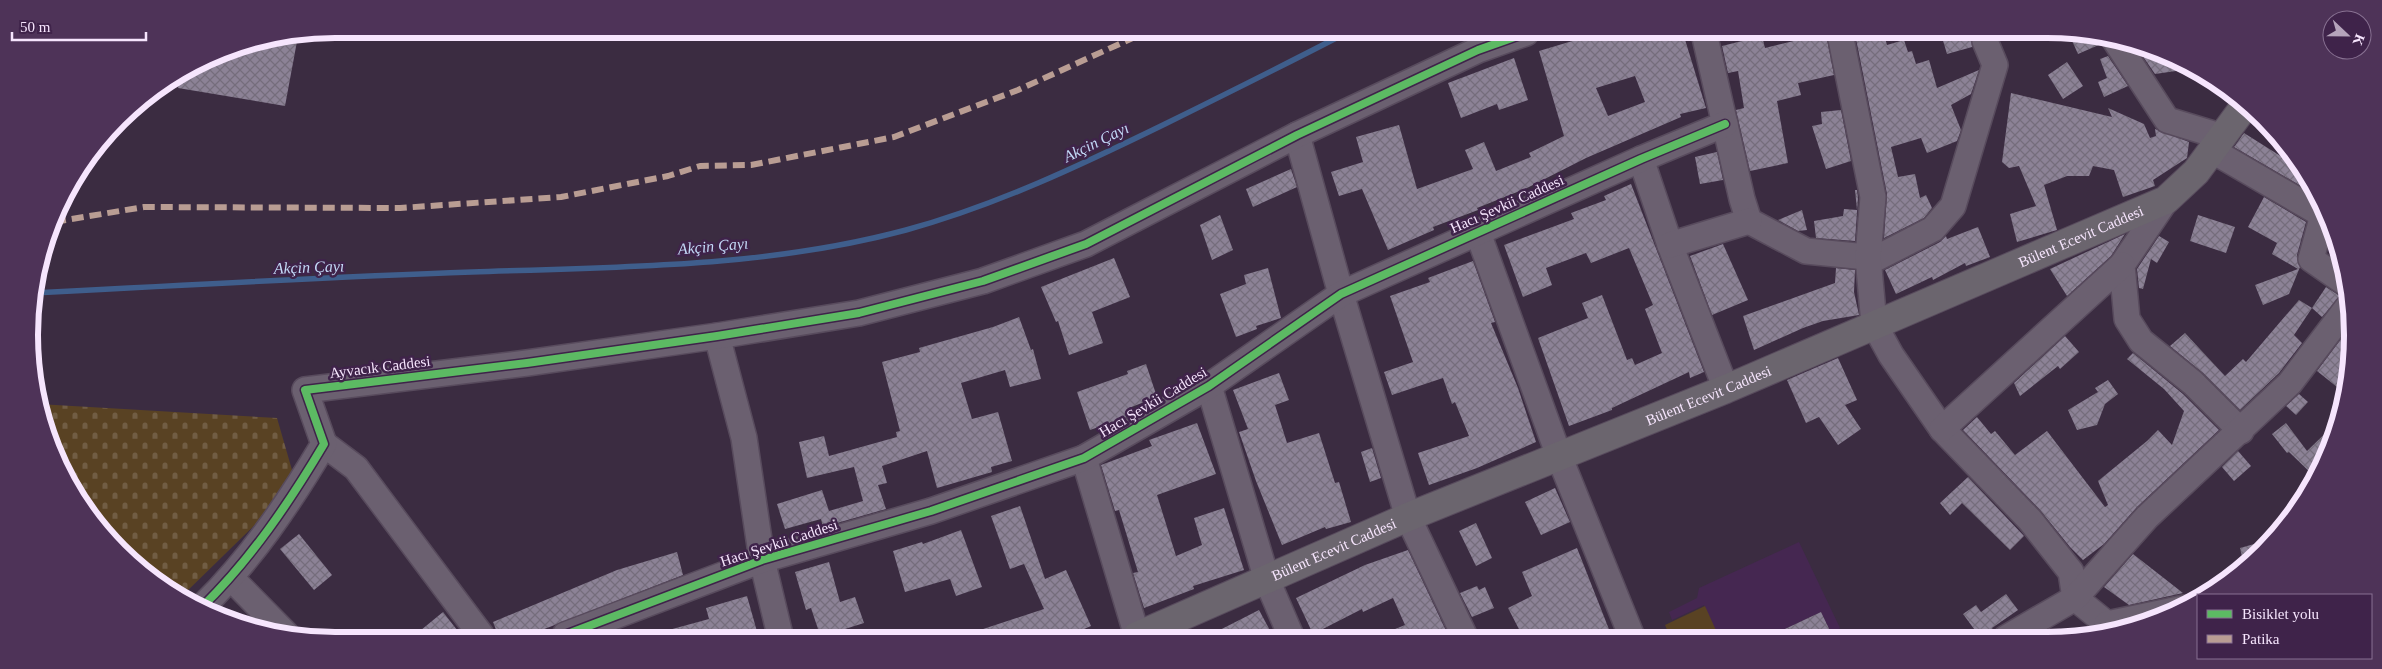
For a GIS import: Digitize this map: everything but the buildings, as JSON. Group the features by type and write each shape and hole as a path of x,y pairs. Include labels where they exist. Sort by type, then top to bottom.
{"main road":[{"name":"Bülent Ecevit Caddesi","path":"1146,632 1408,517 1726,389 2166,200 2196,172 2242,110"}],"street":[{"path":"779,632 762,560 744,438 718,336 859,313 984,282 1086,244 1297,135 1478,50 1512,38"},
{"path":"1705,38 1742,199 1750,221 1806,251 1877,258 1933,229 1953,206 1995,65 1985,38"},
{"path":"1841,38 1874,197 1868,257 1874,324 1891,355 1942,429 2030,520 2071,572 2075,598 2106,626"},
{"path":"2119,47 2167,120 2218,144 2318,211"},
{"name":"Hacı Şevkii Caddesi","path":"581,632 602,628 762,560 931,511 1084,458 1209,386 1341,294 1641,159 1725,124"},
{"path":"1297,135 1341,294 1408,517 1463,632"},
{"path":"1641,159 1670,245 1726,389"},
{"path":"1942,429 2122,264 2166,200"},
{"path":"2322,220 2311,259 2339,279"},
{"path":"1670,245 1750,221"},
{"path":"1478,233 1559,456 1630,632"},
{"path":"2122,264 2127,319 2141,341 2193,383 2241,430"},
{"path":"2016,632 2075,598 2147,517 2290,383 2344,312"},
{"name":"Ayvacık Caddesi","path":"324,444 305,390 527,363 718,336"},
{"path":"1209,386 1266,580 1289,632"},
{"path":"207,603 232,578 290,501 324,444 356,468 479,632"},
{"path":"1084,458 1136,632"},
{"path":"232,578 279,626"}],"shaded area":[{"path":"1799,542 1840,628 1835,632 1831,632 1821,612 1779,632 1716,632 1704,605 1672,620 1669,612 1697,598 1699,588"}],"green space":[{"path":"46,404 277,418 292,470 273,507 186,592 154,570 124,545 99,515 68,466 53,430"},
{"path":"1705,606 1717,632 1668,632 1665,625"}],"waterway":[{"name":"Akçin Çayı","path":"41,293 417,274 636,267 745,259 853,243 940,220 1038,183 1165,124 1336,38"}],"marked path":[{"path":"60,221 144,207 400,208 561,197 668,176 700,166 751,165 894,137 1018,90 1133,38"}],"cycle path":[{"path":"206,603 237,570 268,530 324,444 305,390 527,363 717,336 859,313 983,281 1086,244 1297,135 1478,50 1512,38"},
{"path":"573,632 762,560 931,511 1084,458 1209,386 1341,294 1641,159 1725,124"}]}
